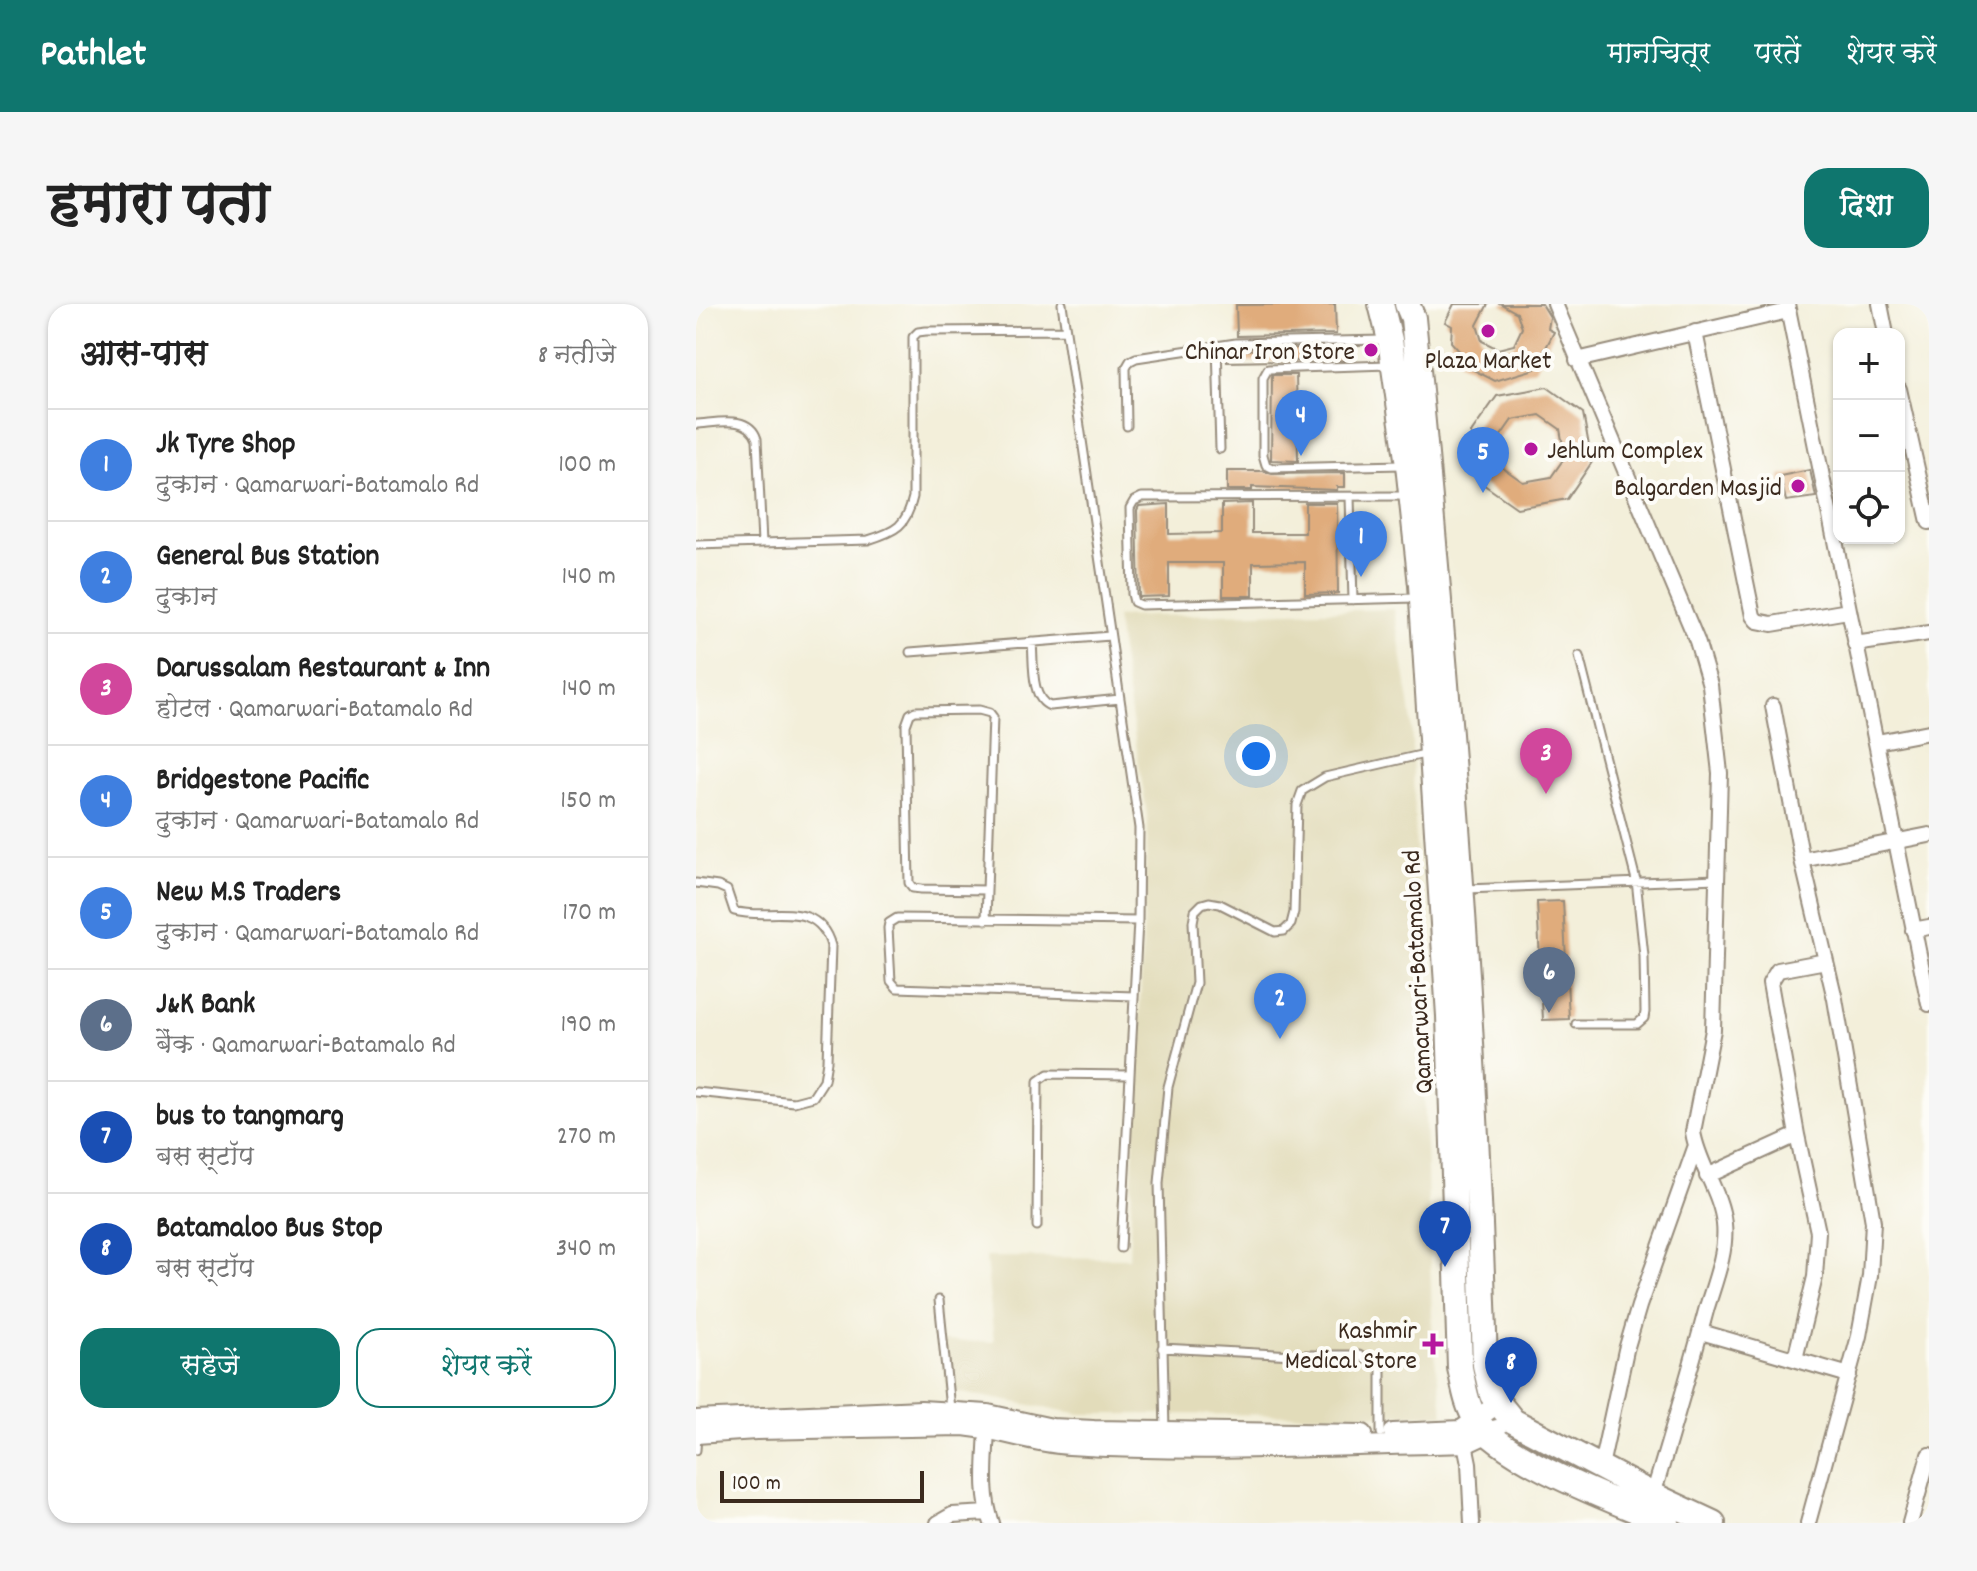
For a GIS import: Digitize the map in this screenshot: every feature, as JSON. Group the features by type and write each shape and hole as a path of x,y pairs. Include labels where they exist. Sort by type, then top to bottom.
{"main road":[{"name":"Qamarwari-Batamalo Rd","path":"1381,304 1390,340 1408,465 1422,598 1449,1016 1460,1368 1473,1432"},
{"name":"Qamarwari-Batamalo Rd","path":"1407,304 1413,318 1438,569 1461,889 1485,1365 1492,1395 1506,1412"},
{"path":"1506,1412 1603,1467 1652,1514"},
{"path":"1473,1432 1530,1462 1652,1514 1713,1523"}],"street":[{"path":"1555,304 1697,641 1710,685 1720,773 1713,1030 1693,1132 1695,1148 1724,1222 1724,1238 1652,1514"},
{"path":"1880,304 1885,328"},
{"path":"1577,360 1788,308 1913,930 1927,981 1929,1004"},
{"path":"1695,332 1753,616 1757,621 1772,624 1848,611"},
{"path":"1901,400 1929,522"},
{"path":"1855,644 1929,633"},
{"path":"1773,706 1802,860 1826,961 1873,1222 1870,1276 1849,1375 1808,1523"},
{"path":"1877,742 1929,732"},
{"path":"1802,860 1929,835"},
{"path":"1913,930 1929,927"},
{"path":"1795,1359 1818,1253 1815,1208 1797,1135 1770,983 1778,970 1826,961"},
{"path":"1707,1176 1797,1135"},
{"path":"1603,1467 1634,1321 1695,1148"},
{"path":"1701,1332 1849,1375"},
{"path":"696,1420 879,1411 950,1412 988,1414 1052,1428 1473,1432"},
{"path":"696,1434 905,1426 987,1428 1067,1445 1189,1448 1473,1432 1506,1412"},
{"path":"938,1523 952,1515 990,1518 986,1488 987,1428"},
{"path":"1472,1523 1473,1432"},
{"path":"1910,1523 1929,1455"}],"lane":[{"path":"1062,304 1139,828 1138,921 1121,1248"},
{"path":"696,545 868,540 888,534 908,516 913,497 913,337 918,332 1065,330"},
{"path":"1127,426 1125,375 1130,361 1217,345 1390,340"},
{"path":"1217,345 1220,449"},
{"path":"1393,365 1268,369 1263,378 1263,455 1266,465 1272,468 1408,465"},
{"path":"696,424 742,422 755,431 762,543"},
{"path":"1412,496 1142,497 1134,501 1130,508 1133,598 1141,605 1422,598"},
{"path":"1350,497 1353,600"},
{"path":"910,652 1110,636"},
{"path":"1032,642 1038,695 1044,704 1120,699"},
{"path":"1576,1024 1637,1024 1644,1018 1644,956 1636,880 1579,656"},
{"path":"986,920 993,717 979,710 915,711 910,714 906,725 909,883 913,888 921,889 987,890"},
{"path":"1165,1430 1159,1183 1168,1087 1196,983 1195,911 1202,904 1220,904 1275,932 1284,931 1291,924 1294,912 1297,805 1302,791 1325,777 1432,752"},
{"path":"1461,889 1717,879"},
{"path":"696,883 727,890 734,911 808,916 819,923 828,935 831,946 827,1061 824,1080 813,1097 794,1102 696,1092"},
{"path":"1134,996 902,989 894,986 888,928 893,919 1138,921"},
{"path":"1037,1226 1038,1081 1048,1074 1130,1075"},
{"path":"939,1300 950,1412"},
{"path":"1162,1348 1359,1355 1381,1368 1381,1433"},
{"path":"696,1434 696,1450"}],"shaded area":[{"path":"1394,609 1411,715 1433,1346 1444,1415 1081,1414 946,1390 941,1341 994,1342 986,1257 1129,1258 1148,821 1116,617"}],"building":[{"path":"1335,304 1336,334 1237,336 1236,305"},
{"path":"1454,304 1488,304 1477,325 1482,341 1498,349 1514,345 1522,328 1517,313 1501,304 1542,304 1550,317 1548,329 1554,332 1535,369 1495,381 1458,362 1462,354 1451,342 1452,326 1445,322"},
{"path":"1345,347 1345,360 1227,362 1227,351"},
{"path":"1272,375 1296,375 1298,461 1271,460"},
{"path":"1547,387 1583,413 1592,462 1567,499 1517,508 1480,482 1471,433 1497,396","holes":["1540,415 1560,429 1565,457 1551,477 1523,482 1503,468 1498,440 1512,420"]},
{"name":"Balgarden Masjid","path":"1810,470 1816,497 1786,501 1780,476"},
{"path":"1227,471 1345,473 1345,487 1337,487 1337,490 1252,487 1252,490 1227,490"},
{"path":"1252,503 1252,533 1305,533 1305,503 1337,503 1338,593 1305,594 1305,562 1253,563 1253,596 1223,596 1223,563 1169,563 1169,596 1139,597 1139,506 1169,504 1169,534 1222,533 1222,504"},
{"path":"1563,901 1569,1019 1543,1020 1537,902"}],"place":[{"name":"Plaza Market","path":"1488,331"},
{"name":"Chinar Iron Store","path":"1371,350"},
{"name":"Jehlum Complex","path":"1531,449"},
{"name":"Bridgestone Pacific","path":"1301,456"},
{"name":"Balgarden Masjid","path":"1798,486"},
{"name":"New M.S Traders","path":"1483,493"},
{"name":"Jk Tyre Shop","path":"1361,577"},
{"name":"Darussalam Restaurant & Inn","path":"1546,794"},
{"name":"J&K Bank","path":"1549,1013"},
{"name":"General Bus Station","path":"1280,1039"},
{"name":"bus to tangmarg","path":"1445,1267"},
{"name":"Kashmir Medical Store","path":"1433,1344"},
{"name":"Batamaloo Bus Stop","path":"1511,1403"}]}
